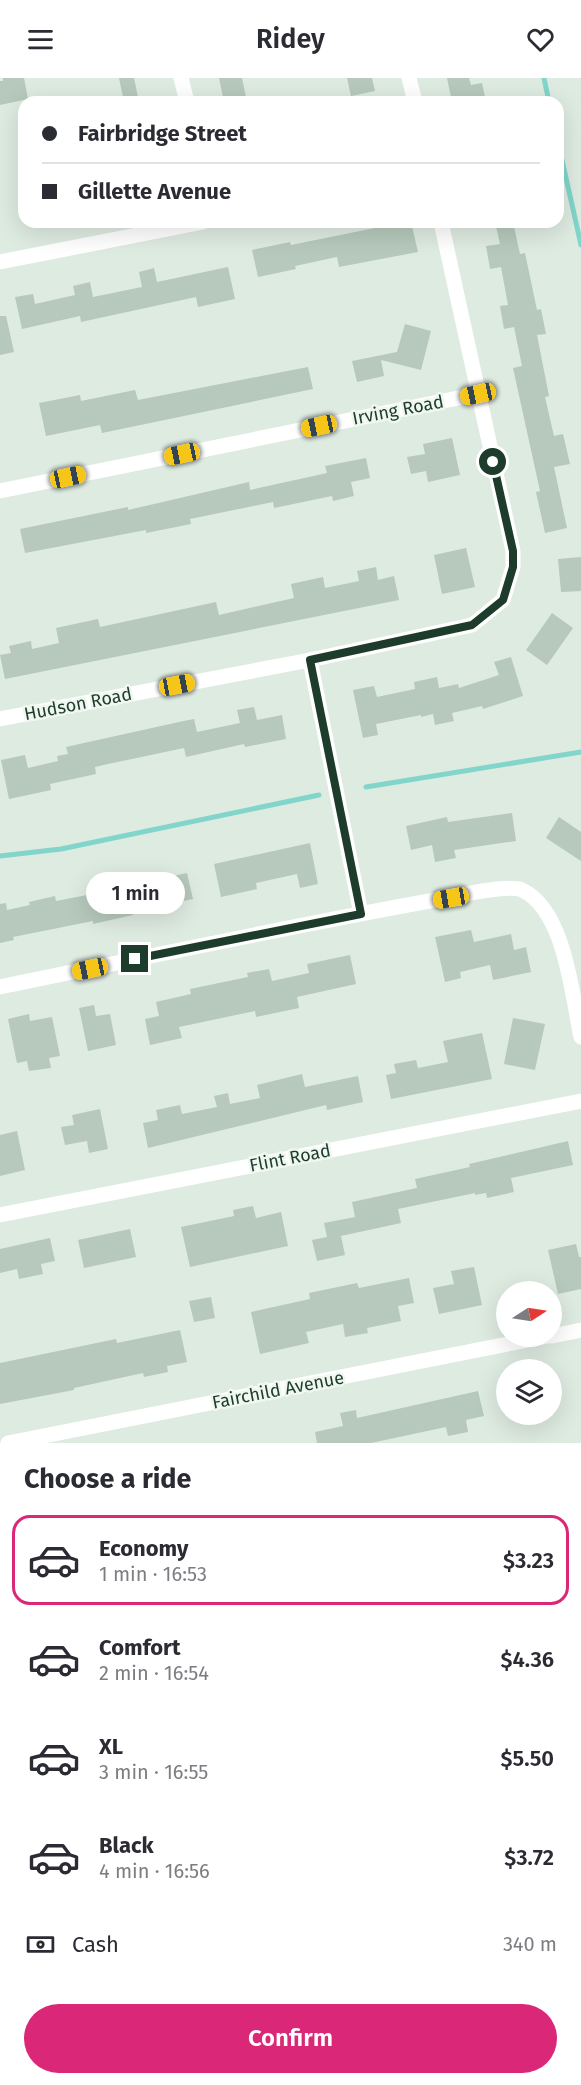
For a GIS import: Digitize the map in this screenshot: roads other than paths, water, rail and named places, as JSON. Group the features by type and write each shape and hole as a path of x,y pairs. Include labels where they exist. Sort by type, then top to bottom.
{"street":[{"path":"182,78 186,96"},
{"path":"410,78 414,96"},
{"path":"0,262 173,228"},
{"path":"442,228 478,394"},
{"name":"Irving Road","path":"0,491 478,394"},
{"name":"Hudson Road","path":"0,719 310,660 472,625 503,600 513,567 513,551 478,394"},
{"path":"310,660 361,914"},
{"path":"0,987 361,914 496,890 521,890 545,908 561,940 581,1037"},
{"name":"Flint Road","path":"0,1215 581,1101"},
{"name":"Fairchild Avenue","path":"562,1334 581,1330"},
{"name":"Fairchild Avenue","path":"8,1443 496,1347"}],"waterway":[{"path":"544,78 548,96"},
{"path":"564,169 581,245"},
{"path":"366,787 581,752"},
{"path":"0,856 61,849 319,795"}]}
